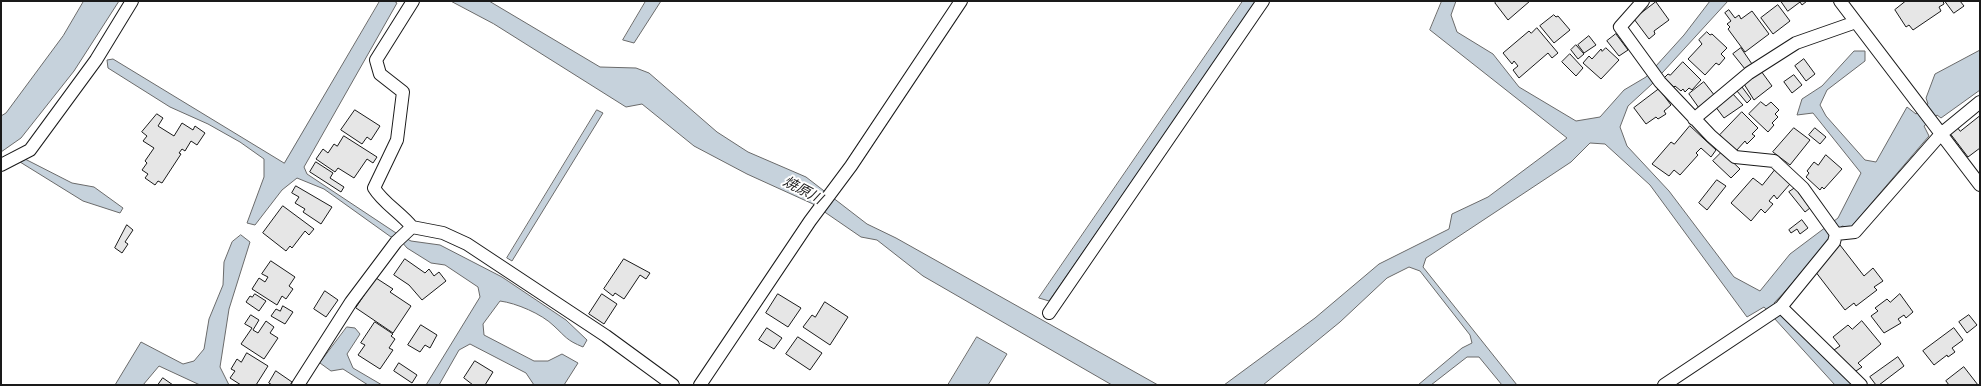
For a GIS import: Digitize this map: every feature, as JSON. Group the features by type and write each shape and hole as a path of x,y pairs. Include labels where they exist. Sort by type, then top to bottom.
{"street":[{"path":"1,165 30,150 96,60 132,1"},
{"path":"298,385 352,302 404,234 405,217 378,195 374,188 398,140 403,92 380,74 376,60 413,1"},
{"path":"700,385 961,1"},
{"path":"1049,313 1263,1"},
{"path":"1642,1 1620,26 1660,82 1694,119 1735,157 1774,161 1802,188 1836,234 1834,242 1781,307 1664,385"},
{"path":"1840,1 1980,185"},
{"path":"1694,119 1749,73 1796,43 1856,22"},
{"path":"1836,234 1854,232 1937,129 1980,102"},
{"path":"404,234 443,233 467,244 606,336 674,385"},
{"path":"1781,307 1861,385"}],"water":[{"path":"84,1 119,1 74,71 21,138 1,152 1,116 6,113 63,36"},
{"path":"380,1 394,1 397,3 304,167 307,174 396,233 411,241 440,245 502,277 566,320 587,340 583,347 570,340 543,317 506,302 500,301 483,324 484,335 534,361 548,361 562,354 578,363 564,385 534,385 526,373 470,344 459,350 439,385 426,385 480,297 478,287 445,265 431,263 407,248 396,235 391,237 324,189 297,178 282,190 255,225 247,223 264,177 264,159 240,142 208,124 170,107 108,68 107,60 113,59 284,163"},
{"name":"焼原川","path":"451,1 489,1 600,67 636,68 649,73 717,132 748,152 806,177 867,224 896,238 1158,385 1112,385 923,276 877,240 861,237 813,204 747,174 694,146 642,104 626,107 494,24"},
{"path":"646,1 661,1 634,43 623,40"},
{"path":"1243,1 1257,1 1049,301 1039,298"},
{"path":"1442,1 1456,1 1451,15 1457,32 1493,54 1519,87 1576,121 1600,117 1624,90 1646,77 1684,35 1710,1 1728,1 1652,84 1628,106 1620,127 1627,146 1669,191 1734,277 1760,291 1790,254 1838,218 1861,173 1813,113 1797,115 1802,99 1822,86 1854,51 1865,51 1865,61 1827,90 1820,105 1826,116 1865,160 1876,162 1907,107 1916,114 1928,104 1926,98 1935,74 1980,50 1980,90 1941,118 1937,115 1924,126 1929,136 1850,228 1842,226 1774,303 1852,385 1835,385 1764,307 1747,317 1650,185 1605,144 1590,143 1571,162 1426,258 1423,267 1517,385 1502,385 1479,357 1467,357 1431,385 1418,385 1462,348 1472,343 1470,335 1420,271 1409,267 1387,278 1340,322 1263,385 1224,385 1315,318 1379,264 1449,229 1452,214 1488,197 1567,138 1430,30"},
{"path":"597,110 603,113 512,261 507,258"},
{"path":"25,159 72,183 94,187 123,208 120,213 83,201 20,162"},
{"path":"241,235 250,242 229,309 220,367 229,385 200,385 159,366 143,385 115,385 141,342 183,364 194,361 204,349 209,319 223,285 224,262 232,242"},
{"path":"347,327 355,328 360,334 347,354 353,368 382,385 368,385 343,369 331,371 320,363"},
{"path":"977,337 1007,354 988,385 948,385"}],"building":[{"path":"1497,1 1530,1 1508,20 1495,3"},
{"path":"1781,1 1807,1 1802,5 1800,2 1788,11"},
{"path":"1906,1 1943,1 1944,4 1939,7 1941,11 1913,30 1909,25 1906,27 1895,10"},
{"path":"1945,1 1960,1 1964,6 1954,13"},
{"path":"1656,2 1669,20 1654,31 1655,34 1649,39 1634,19"},
{"path":"1778,5 1790,21 1773,34 1761,18"},
{"path":"1729,10 1735,18 1739,15 1741,19 1752,11 1769,34 1745,52 1728,29 1730,27 1727,24 1731,21 1725,13"},
{"path":"1554,15 1558,16 1570,30 1554,43 1540,26"},
{"path":"1537,28 1558,53 1552,58 1548,53 1519,78 1513,70 1518,66 1514,61 1512,64 1503,53 1529,31 1531,33"},
{"path":"1707,32 1710,35 1712,34 1727,48 1721,54 1725,58 1719,65 1716,63 1705,75 1688,59 1702,44 1699,40"},
{"path":"1616,34 1628,50 1619,56 1607,41"},
{"path":"1589,36 1596,45 1584,53 1578,45"},
{"path":"1576,45 1584,54 1578,59 1571,50"},
{"path":"1606,48 1619,60 1601,79 1583,63 1589,56 1592,59 1601,49 1602,51"},
{"path":"1741,48 1752,64 1745,69 1733,54"},
{"path":"1570,54 1583,68 1576,76 1562,62"},
{"path":"1804,59 1815,74 1806,81 1795,66"},
{"path":"1683,62 1701,80 1692,90 1689,88 1685,92 1683,89 1681,91 1674,87 1664,78 1668,74 1670,75"},
{"path":"1761,71 1772,86 1754,100 1744,84"},
{"path":"1794,75 1802,85 1792,93 1784,82"},
{"path":"1704,82 1715,96 1699,108 1689,94"},
{"path":"1742,87 1751,99 1747,103 1737,91"},
{"path":"1659,89 1671,105 1664,111 1666,114 1658,119 1656,117 1646,124 1634,108"},
{"path":"1732,93 1743,105 1724,118 1715,106"},
{"path":"1761,102 1766,106 1771,102 1779,110 1775,114 1778,117 1772,123 1774,125 1768,132 1749,114"},
{"path":"355,110 380,126 371,140 367,137 362,144 341,130"},
{"path":"1742,112 1758,128 1752,134 1755,136 1747,144 1745,141 1736,151 1720,135"},
{"path":"157,114 163,118 158,126 174,136 182,123 193,130 195,126 205,133 197,145 191,141 185,151 182,149 179,153 181,154 162,183 158,181 155,185 145,178 148,174 142,170 147,163 145,161 154,148 143,141 147,136 142,132"},
{"path":"1980,116 1980,148 1968,157 1949,132 1957,127 1960,131"},
{"path":"1690,126 1716,150 1711,157 1701,148 1696,153 1698,155 1680,175 1674,170 1669,176 1652,164 1671,142 1674,144"},
{"path":"1794,128 1810,140 1790,165 1773,152"},
{"path":"1815,128 1826,137 1820,144 1809,135"},
{"path":"344,136 377,157 373,163 367,159 354,178 338,168 335,172 316,159 323,149 328,153 334,144 337,146"},
{"path":"1722,152 1740,169 1731,178 1713,161"},
{"path":"1826,155 1842,169 1824,189 1822,187 1820,190 1806,177 1809,173 1807,171 1814,162 1818,165"},
{"path":"316,162 333,173 330,178 344,187 341,192 310,172"},
{"path":"1775,170 1790,184 1777,199 1774,195 1769,201 1773,204 1765,213 1761,209 1751,221 1731,203 1753,178 1762,185"},
{"path":"1717,180 1726,186 1707,210 1699,203"},
{"path":"296,186 332,207 321,224 303,212 305,209 295,203 299,197 292,193"},
{"path":"1795,188 1810,208 1805,212 1789,192"},
{"path":"283,206 314,229 309,235 305,231 292,248 290,246 286,251 263,233"},
{"path":"1802,220 1808,228 1800,234 1797,229 1791,233 1789,230"},
{"path":"127,225 133,230 125,242 128,244 122,253 115,248"},
{"path":"1840,245 1864,276 1873,268 1883,281 1874,287 1877,290 1856,306 1854,303 1845,310 1815,271"},
{"path":"405,259 425,273 429,269 434,276 439,272 446,281 422,300 409,285 394,275"},
{"path":"624,259 650,273 646,279 640,275 624,299 615,293 613,296 604,289"},
{"path":"271,261 295,277 289,286 293,289 286,299 282,296 277,305 252,289 259,278 265,282 268,277 262,274"},
{"path":"376,278 393,289 390,292 411,306 393,333 356,308"},
{"path":"325,291 338,300 326,317 314,309"},
{"path":"255,294 266,301 259,311 246,302 250,296 252,297"},
{"path":"602,294 617,304 604,324 589,314"},
{"path":"778,294 801,308 788,327 766,313"},
{"path":"1900,294 1913,312 1906,318 1904,315 1898,319 1901,323 1884,333 1871,316 1878,311 1875,308 1887,299 1890,302"},
{"path":"825,302 848,317 830,345 803,327 812,315 815,317"},
{"path":"283,306 293,312 285,324 271,316 276,309 280,311"},
{"path":"251,315 259,320 253,330 258,333 266,321 274,327 270,333 278,338 264,359 241,344 252,328 245,324"},
{"path":"1969,315 1977,325 1967,333 1959,322"},
{"path":"1862,321 1881,344 1858,363 1862,367 1853,373 1834,350 1840,346 1833,337 1848,325 1852,329"},
{"path":"375,322 393,334 391,336 395,339 389,348 393,350 380,369 358,355 365,345 361,343"},
{"path":"421,325 437,335 430,348 425,345 420,352 408,345"},
{"path":"767,328 782,338 774,349 759,340"},
{"path":"1954,328 1963,340 1952,348 1955,352 1948,357 1947,355 1934,365 1923,351"},
{"path":"798,337 822,353 810,370 786,354"},
{"path":"247,353 268,366 256,385 241,385 230,378 235,371 231,369 237,359 241,362"},
{"path":"1898,357 1904,366 1879,385 1876,385 1870,377"},
{"path":"475,361 493,372 485,385 473,385 464,378"},
{"path":"399,363 417,375 412,383 394,371"},
{"path":"1964,367 1978,385 1949,385 1946,381"},
{"path":"276,371 292,382 290,385 272,385 269,383"},
{"path":"163,378 173,385 158,385"}]}
